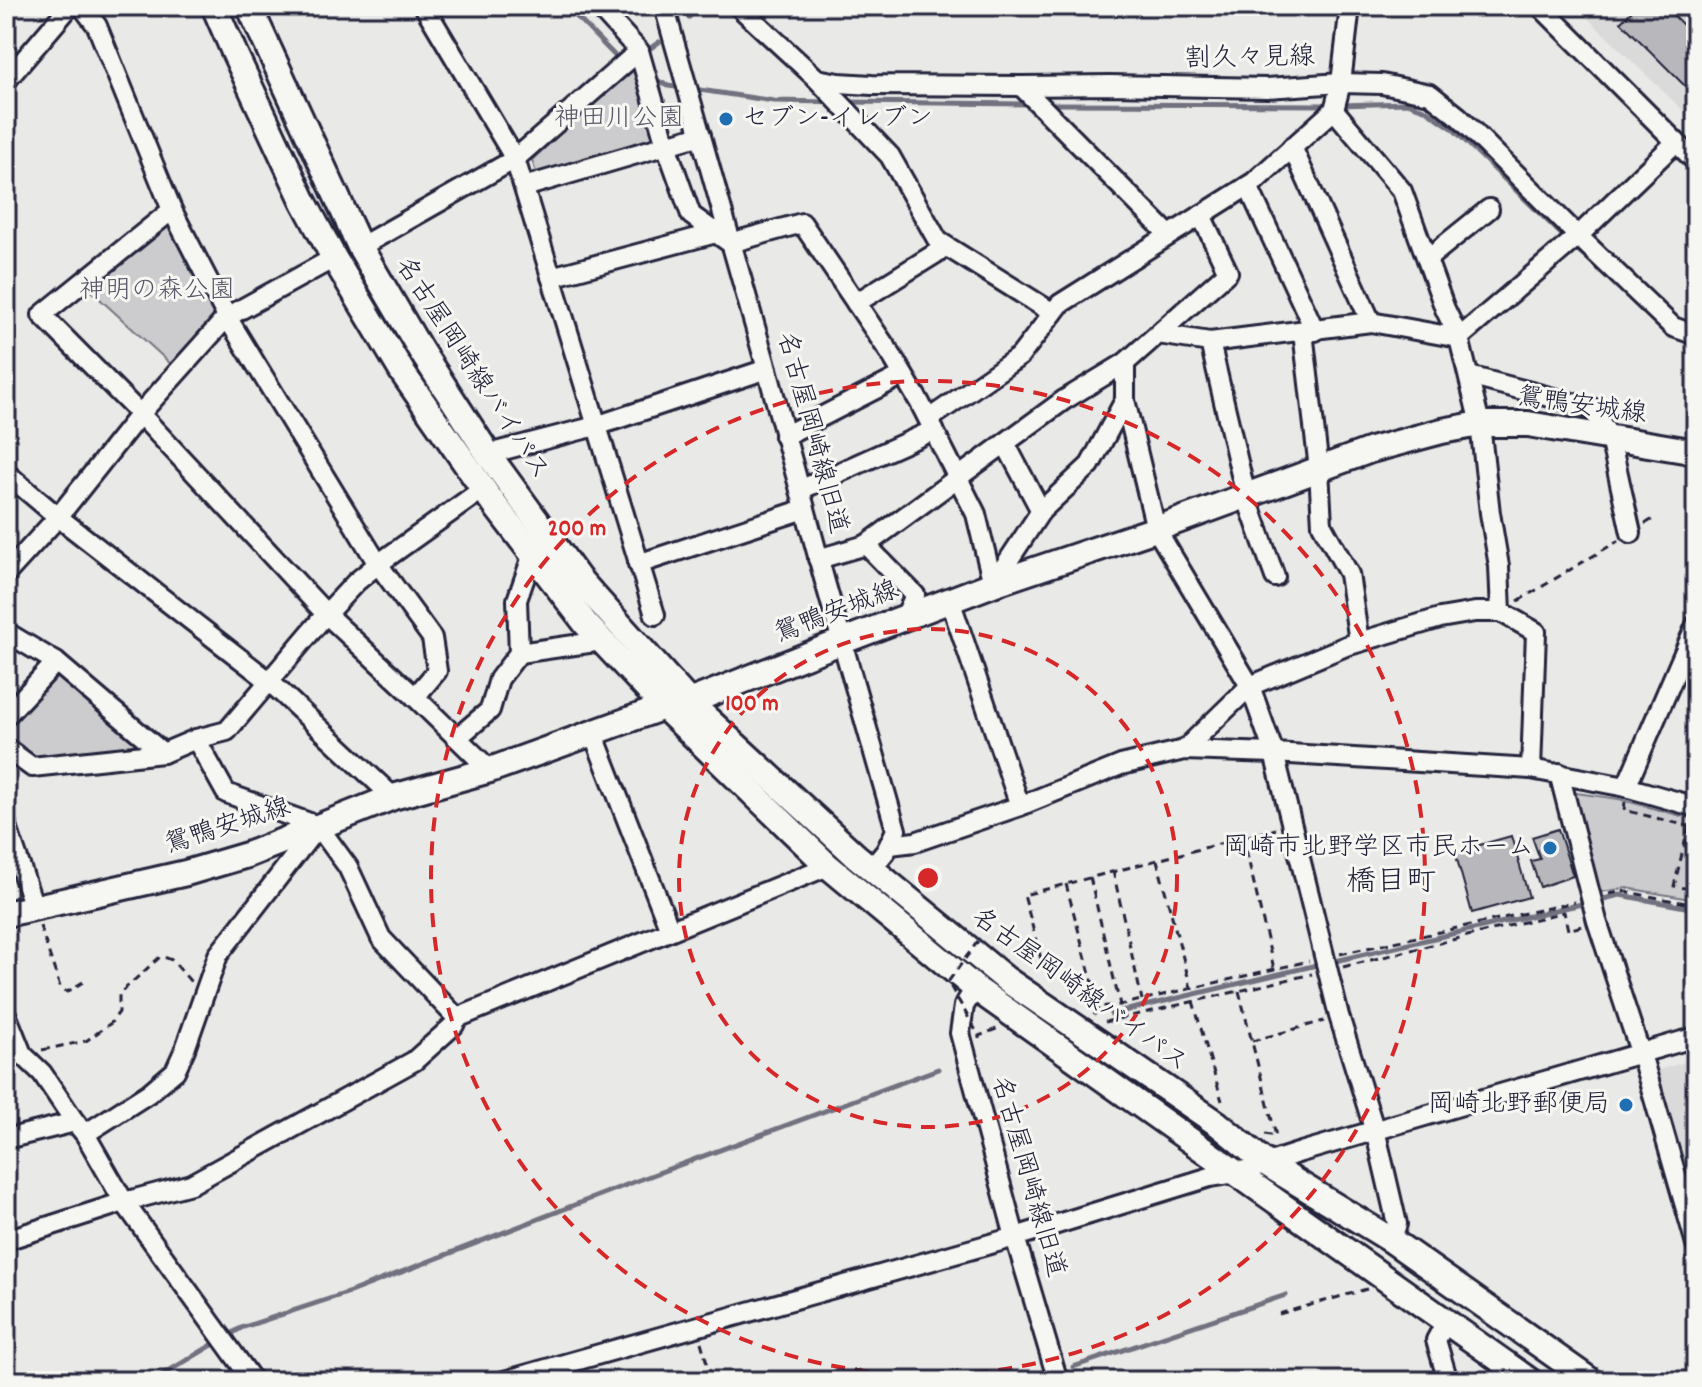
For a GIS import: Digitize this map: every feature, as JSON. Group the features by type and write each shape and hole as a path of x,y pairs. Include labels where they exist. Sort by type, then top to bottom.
{"main road":[{"name":"名古屋岡崎線バイパス","path":"214,6 303,200 404,375 483,489 586,624 664,707 828,866 975,988 1446,1322 1517,1378"},
{"name":"名古屋岡崎線バイパス","path":"249,6 360,247 421,351 488,454 579,579 689,702 872,868 1007,980 1218,1124 1267,1164 1391,1240 1591,1381"},
{"name":"鴛鴨安城線","path":"6,914 186,873 247,855 393,797 490,770 664,707 689,702 993,584 1156,529 1371,450 1480,424 1528,424 1696,452"}],"street":[{"path":"6,81 70,6"},
{"path":"82,6 97,26 172,210 227,317 378,564 432,638 437,671 415,697"},
{"path":"424,6 515,159 655,615"},
{"path":"598,6 639,51 666,145 691,215 723,238"},
{"name":"名古屋岡崎線旧道","path":"664,6 701,135 723,238 767,369 896,830 890,845"},
{"path":"738,6 817,79 890,156 938,241 1053,313"},
{"path":"800,490 932,424 1020,356 1060,304 1248,186 1334,110 1341,83 1350,6"},
{"path":"1540,6 1696,162"},
{"path":"360,247 515,159 639,51"},
{"name":"割久々見線","path":"817,79 872,85 1267,88 1341,83 1382,84 1430,94 1459,117 1673,327 1696,335"},
{"path":"1021,86 1169,235"},
{"path":"1334,110 1402,191 1445,309 1459,338 1480,424 1499,566 1501,612"},
{"path":"524,187 701,135"},
{"path":"1459,338 1578,236 1676,142"},
{"path":"1292,147 1371,322"},
{"path":"1248,186 1309,331 1322,525 1349,574 1359,642"},
{"path":"1427,259 1489,209"},
{"path":"172,210 42,315 140,414 326,614 490,770"},
{"path":"818,559 866,545 1064,400 1125,363 1228,272 1201,215"},
{"path":"551,277 802,223 932,424 976,514 993,584"},
{"path":"856,303 946,247"},
{"path":"6,574 58,517 140,414 227,317 334,258"},
{"path":"1158,334 1210,342 1371,322 1459,338"},
{"path":"1210,342 1246,496 1275,577"},
{"path":"1125,363 1125,400 1156,529 1250,686 1274,753 1339,1016 1374,1130 1397,1224 1391,1240"},
{"path":"488,454 596,426 767,369"},
{"path":"784,436 903,375"},
{"path":"1469,376 1592,408 1610,438 1631,533"},
{"path":"993,584 1041,511 1090,465 1125,400"},
{"path":"1005,443 1041,511"},
{"path":"6,473 269,681 393,797"},
{"path":"6,748 32,767 163,753 196,739 227,731 356,582 483,489"},
{"path":"638,564 805,509"},
{"path":"866,545 915,595 905,617"},
{"path":"457,738 490,710 499,679 519,653 517,600 533,554"},
{"path":"950,600 1020,806"},
{"path":"1184,750 1250,686 1359,642 1440,618 1475,612 1501,612 1536,632 1531,769"},
{"path":"1626,787 1696,625"},
{"path":"6,632 56,662 163,753"},
{"path":"519,653 602,641"},
{"path":"6,716 56,662"},
{"path":"593,733 670,930"},
{"path":"196,739 226,793 318,826 348,867 381,938 457,1018"},
{"path":"872,868 890,845 915,842 1020,806 1121,765 1184,750 1531,769 1626,787 1696,807"},
{"path":"1559,773 1597,921 1696,1244"},
{"path":"6,824 34,907"},
{"path":"6,1139 80,1128 149,1093 175,1071 218,955 318,826"},
{"path":"6,1240 191,1184 414,1061 454,1025 457,1018 828,866"},
{"name":"名古屋岡崎線旧道","path":"975,988 964,1006 960,1033 1058,1381"},
{"path":"6,1014 14,1057 42,1073 80,1128 124,1202 253,1381"},
{"path":"504,1381 1015,1237 1210,1177 1236,1173 1696,1037"},
{"path":"1446,1322 1436,1340 1448,1381"}],"path":[{"path":"1501,612 1653,519"},
{"path":"1041,959 1024,895 1292,825"},
{"path":"1689,826 1674,886 1696,890"},
{"path":"1243,837 1274,969"},
{"path":"1157,860 1191,988"},
{"path":"1113,871 1142,1000"},
{"path":"1090,877 1120,1005"},
{"path":"1066,884 1099,1007"},
{"path":"1100,1028 1105,1022 1116,1018 1239,991 1326,964 1622,891 1696,905"},
{"path":"34,907 60,987 67,992 83,982"},
{"path":"1089,1020 1099,1007 1120,1005 1274,969 1326,964 1564,912 1568,930 1597,921"},
{"path":"978,941 948,982 979,1036 979,1047"},
{"path":"14,1057 86,1041 111,1023 119,1012 119,994 161,956 172,960 204,997"},
{"path":"1239,991 1276,1136"},
{"path":"1193,1001 1224,1106"},
{"path":"1252,1041 1339,1016"},
{"path":"979,1036 1004,1027"},
{"path":"1279,1314 1374,1287"},
{"path":"696,1327 712,1381"}],"shaded area":[{"path":"1575,6 1696,6 1696,123"},
{"path":"1696,1059 1696,1218 1654,1071"}],"green space":[{"name":"神田川公園","path":"635,63 658,139 536,173 532,160"},
{"name":"神明の森公園","path":"170,224 219,316 173,366 89,289"},
{"path":"58,667 145,748 35,761 6,738 6,725"},
{"path":"1562,791 1619,799 1696,820 1696,900 1627,888 1594,893"}],"building":[{"path":"1637,6 1664,6 1696,38 1696,97 1621,22"},
{"name":"岡崎市北野学区市民ホーム","path":"1558,829 1573,876 1540,887 1531,861 1540,859 1532,837"},
{"path":"1511,836 1529,897 1472,913 1455,852"}],"waterway":[{"path":"25,6 30,9 48,6"},
{"path":"566,6 621,61"},
{"path":"689,17 700,6"},
{"path":"648,50 659,42"},
{"path":"651,77 668,86 683,88"},
{"path":"693,89 774,101 830,102"},
{"path":"848,102 1030,104"},
{"path":"1340,105 1407,103 1424,109 1452,128 1566,239"},
{"path":"1048,104 1330,105"},
{"path":"1573,246 1599,268"},
{"path":"1599,900 1620,895 1696,909"},
{"path":"1331,962 1586,903"},
{"path":"1111,1014 1321,964"},
{"path":"228,1336 241,1328 350,1292 938,1069"},
{"path":"1073,1367 1286,1295"},
{"path":"152,1381 219,1341"}],"place":[{"name":"セブン-イレブン","path":"726,119"},
{"name":"岡崎市北野学区市民ホーム","path":"1550,848"},
{"name":"岡崎北野郵便局","path":"1626,1105"}],"district":[{"name":"橋目町","path":"1391,884"}]}
